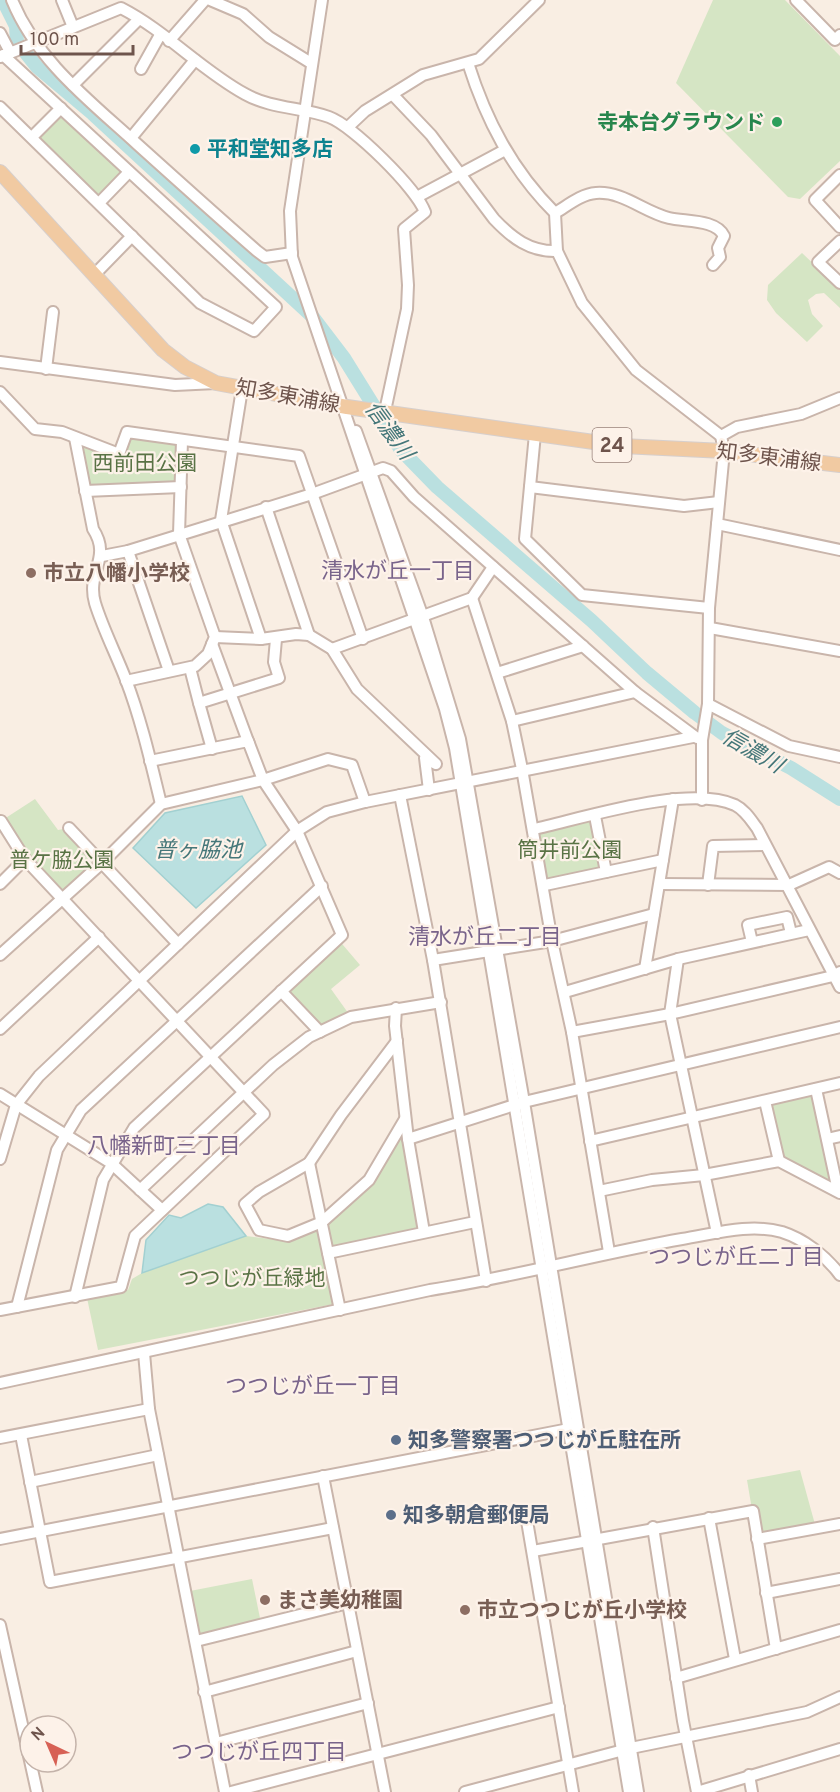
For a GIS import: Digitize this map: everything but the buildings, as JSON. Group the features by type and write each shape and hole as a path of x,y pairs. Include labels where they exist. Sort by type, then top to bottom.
{"main road":[{"name":"知多東浦線","path":"0,172 163,350 184,367 216,383 343,406 622,446 724,451 836,467"}],"street":[{"path":"12,0 31,44 131,138 262,255 292,253"},
{"path":"62,0 73,27"},
{"path":"141,69 165,38 205,0"},
{"path":"210,0 243,14 269,37 311,63"},
{"path":"322,0 290,211 292,253 322,352 368,474 418,619 449,695 627,1750 638,1792"},
{"path":"348,127 365,111 423,75 479,59 539,0"},
{"path":"796,0 835,40 840,35"},
{"path":"6,54 73,27 119,4 247,95 266,104 326,116 348,127 417,197 425,213 404,230 408,285 407,309 385,411"},
{"path":"73,85 139,19"},
{"path":"0,33 6,54 276,307 254,331 200,303 0,106"},
{"path":"131,138 195,60"},
{"path":"468,63 485,112 505,150 536,194 555,213 557,251 582,303 636,370 721,436 724,451 709,608 708,704 699,737 702,800"},
{"path":"393,95 416,117 508,235 534,248 557,251"},
{"path":"32,137 61,108"},
{"path":"417,197 505,150"},
{"path":"99,203 129,171"},
{"path":"840,175 815,200 840,226"},
{"path":"555,213 583,197 597,193 617,196 667,218 703,223 721,230 724,236 718,248 720,257 713,265"},
{"path":"94,275 132,236"},
{"path":"840,241 818,262 840,283"},
{"path":"46,369 53,312"},
{"path":"0,362 175,385 216,383"},
{"path":"242,389 221,520 261,639"},
{"path":"0,392 35,429 62,432 119,454 128,432 299,456 363,639"},
{"path":"721,436 737,427 801,414 840,398"},
{"path":"535,434 525,539 582,596 709,608"},
{"path":"75,438 93,529 101,541 102,556 91,583 95,602 126,681 161,804"},
{"path":"75,1297 103,1180 111,1163 134,1128 342,934 297,831 263,780 230,693 179,534 182,441"},
{"path":"102,556 128,551 221,520 312,494 383,468 391,471 414,497 635,692 699,737"},
{"path":"85,491 181,487"},
{"path":"530,487 684,506 719,502"},
{"path":"266,507 309,635"},
{"path":"717,524 840,550"},
{"path":"128,551 169,671"},
{"path":"332,649 472,598 493,567"},
{"path":"472,598 512,721 545,885 552,941 565,992 609,1252"},
{"path":"710,628 840,651"},
{"path":"214,640 276,639 296,634 309,635 332,649 357,689 436,764 425,758 429,790"},
{"path":"199,703 279,678 274,662 276,639"},
{"path":"126,681 190,668 208,654 214,640"},
{"path":"497,673 583,646"},
{"path":"190,668 212,749"},
{"path":"512,721 635,692"},
{"path":"708,704 789,746 840,757"},
{"path":"0,1159 16,1105 55,1058 297,831 327,812 522,769 699,737"},
{"path":"150,761 248,741 249,744"},
{"path":"0,955 103,862 161,804 263,780 328,759 352,765 365,802"},
{"path":"400,795 434,960 486,1281"},
{"path":"534,829 673,799 724,801 737,806 748,816 789,885 809,930 837,974 840,987"},
{"path":"645,969 673,799"},
{"path":"595,816 606,872"},
{"path":"0,1310 121,1287 135,1236 264,1114 26,859 1,821"},
{"path":"69,828 178,944"},
{"path":"708,885 713,846 765,845"},
{"path":"0,884 26,859"},
{"path":"545,885 663,860"},
{"path":"660,884 789,885 829,867 840,873"},
{"path":"17,1307 57,1150 81,1110 321,886"},
{"path":"434,960 552,941 654,915"},
{"path":"752,942 748,925 787,916 791,933"},
{"path":"565,992 678,959 809,930"},
{"path":"0,1029 99,938"},
{"path":"678,959 670,1014 717,1233"},
{"path":"572,1032 670,1014 837,974"},
{"path":"281,991 320,1032"},
{"path":"140,1190 246,1093 273,1065 320,1032 351,1017 441,1002"},
{"path":"396,1008 405,1119 424,1232"},
{"path":"408,1139 519,1104 840,1027"},
{"path":"397,1041 341,1115 309,1163 259,1192 245,1204 259,1230 288,1236 322,1222 369,1180 405,1119"},
{"path":"590,1141 840,1083"},
{"path":"816,1089 839,1192"},
{"path":"0,1094 111,1163 162,1210"},
{"path":"765,1101 779,1161"},
{"path":"827,1139 840,1136"},
{"path":"599,1191 652,1180 704,1175 779,1161 839,1192"},
{"path":"309,1163 340,1310"},
{"path":"328,1253 475,1222"},
{"path":"0,1383 430,1290 486,1281 609,1252 755,1228 782,1232 820,1253 840,1275"},
{"path":"144,1353 149,1409 225,1792"},
{"path":"0,1438 21,1436 149,1409"},
{"path":"0,1539 573,1428"},
{"path":"21,1436 50,1582 333,1528"},
{"path":"30,1482 158,1455"},
{"path":"323,1476 384,1792"},
{"path":"533,1551 653,1527 753,1511 776,1649"},
{"path":"709,1518 735,1659"},
{"path":"528,1521 573,1792"},
{"path":"758,1539 840,1524"},
{"path":"653,1527 676,1678 697,1792 840,1749"},
{"path":"766,1593 840,1579"},
{"path":"196,1641 348,1603"},
{"path":"0,1625 37,1792"},
{"path":"676,1678 840,1630"},
{"path":"204,1692 357,1651"},
{"path":"465,1792 686,1735 807,1712 840,1697"},
{"path":"216,1743 368,1703"},
{"path":"231,1792 559,1707"},
{"path":"627,1750 629,1792"},
{"path":"749,1775 752,1792"}],"green space":[{"name":"寺本台グラウンド","path":"713,0 785,0 840,56 840,161 800,199 788,197 676,83"},
{"path":"60,114 122,171 98,198 37,137"},
{"path":"802,253 840,289 840,308 824,293 816,294 808,300 812,314 823,326 807,342 776,313 767,300 768,285"},
{"name":"西前田公園","path":"127,432 182,441 181,487 85,491 75,438 119,454"},
{"name":"普ケ脇公園","path":"35,799 58,830 69,828 103,862 62,897 1,821"},
{"name":"筒井前公園","path":"595,816 606,872 545,885 534,829"},
{"path":"337,938 360,965 331,989 351,1017 320,1032 281,991"},
{"path":"810,1094 813,1096 831,1182 781,1156 770,1103"},
{"path":"402,1132 419,1227 379,1238 330,1247 325,1225"},
{"name":"つつじが丘緑地","path":"316,1230 319,1231 334,1304 98,1350 87,1298 128,1290 132,1279 142,1273 246,1236 287,1241"},
{"path":"800,1470 816,1528 757,1539 747,1480"},
{"path":"252,1579 261,1623 199,1637 190,1591"}],"water":[{"name":"普ヶ脇池","path":"242,796 266,845 196,908 133,848 165,813"},
{"path":"208,1204 223,1207 246,1236 142,1273 146,1240 169,1215 181,1218"}],"waterway":[{"name":"信濃川","path":"3,0 16,26 17,42 37,67 93,114 312,316 344,358 401,450 437,487 695,713 722,733 791,768 840,799"}],"place":[{"name":"寺本台グラウンド","path":"777,122"},
{"name":"平和堂知多店","path":"195,149"},
{"name":"市立八幡小学校","path":"31,573"},
{"name":"知多警察署つつじが丘駐在所","path":"396,1440"},
{"name":"知多朝倉郵便局","path":"391,1515"},
{"name":"まさ美幼稚園","path":"265,1600"},
{"name":"市立つつじが丘小学校","path":"465,1610"}],"district":[{"name":"清水が丘一丁目","path":"398,570"},
{"name":"清水が丘二丁目","path":"485,936"},
{"name":"八幡新町三丁目","path":"164,1145"},
{"name":"つつじが丘二丁目","path":"736,1256"},
{"name":"つつじが丘一丁目","path":"313,1385"},
{"name":"つつじが丘四丁目","path":"259,1751"}]}
